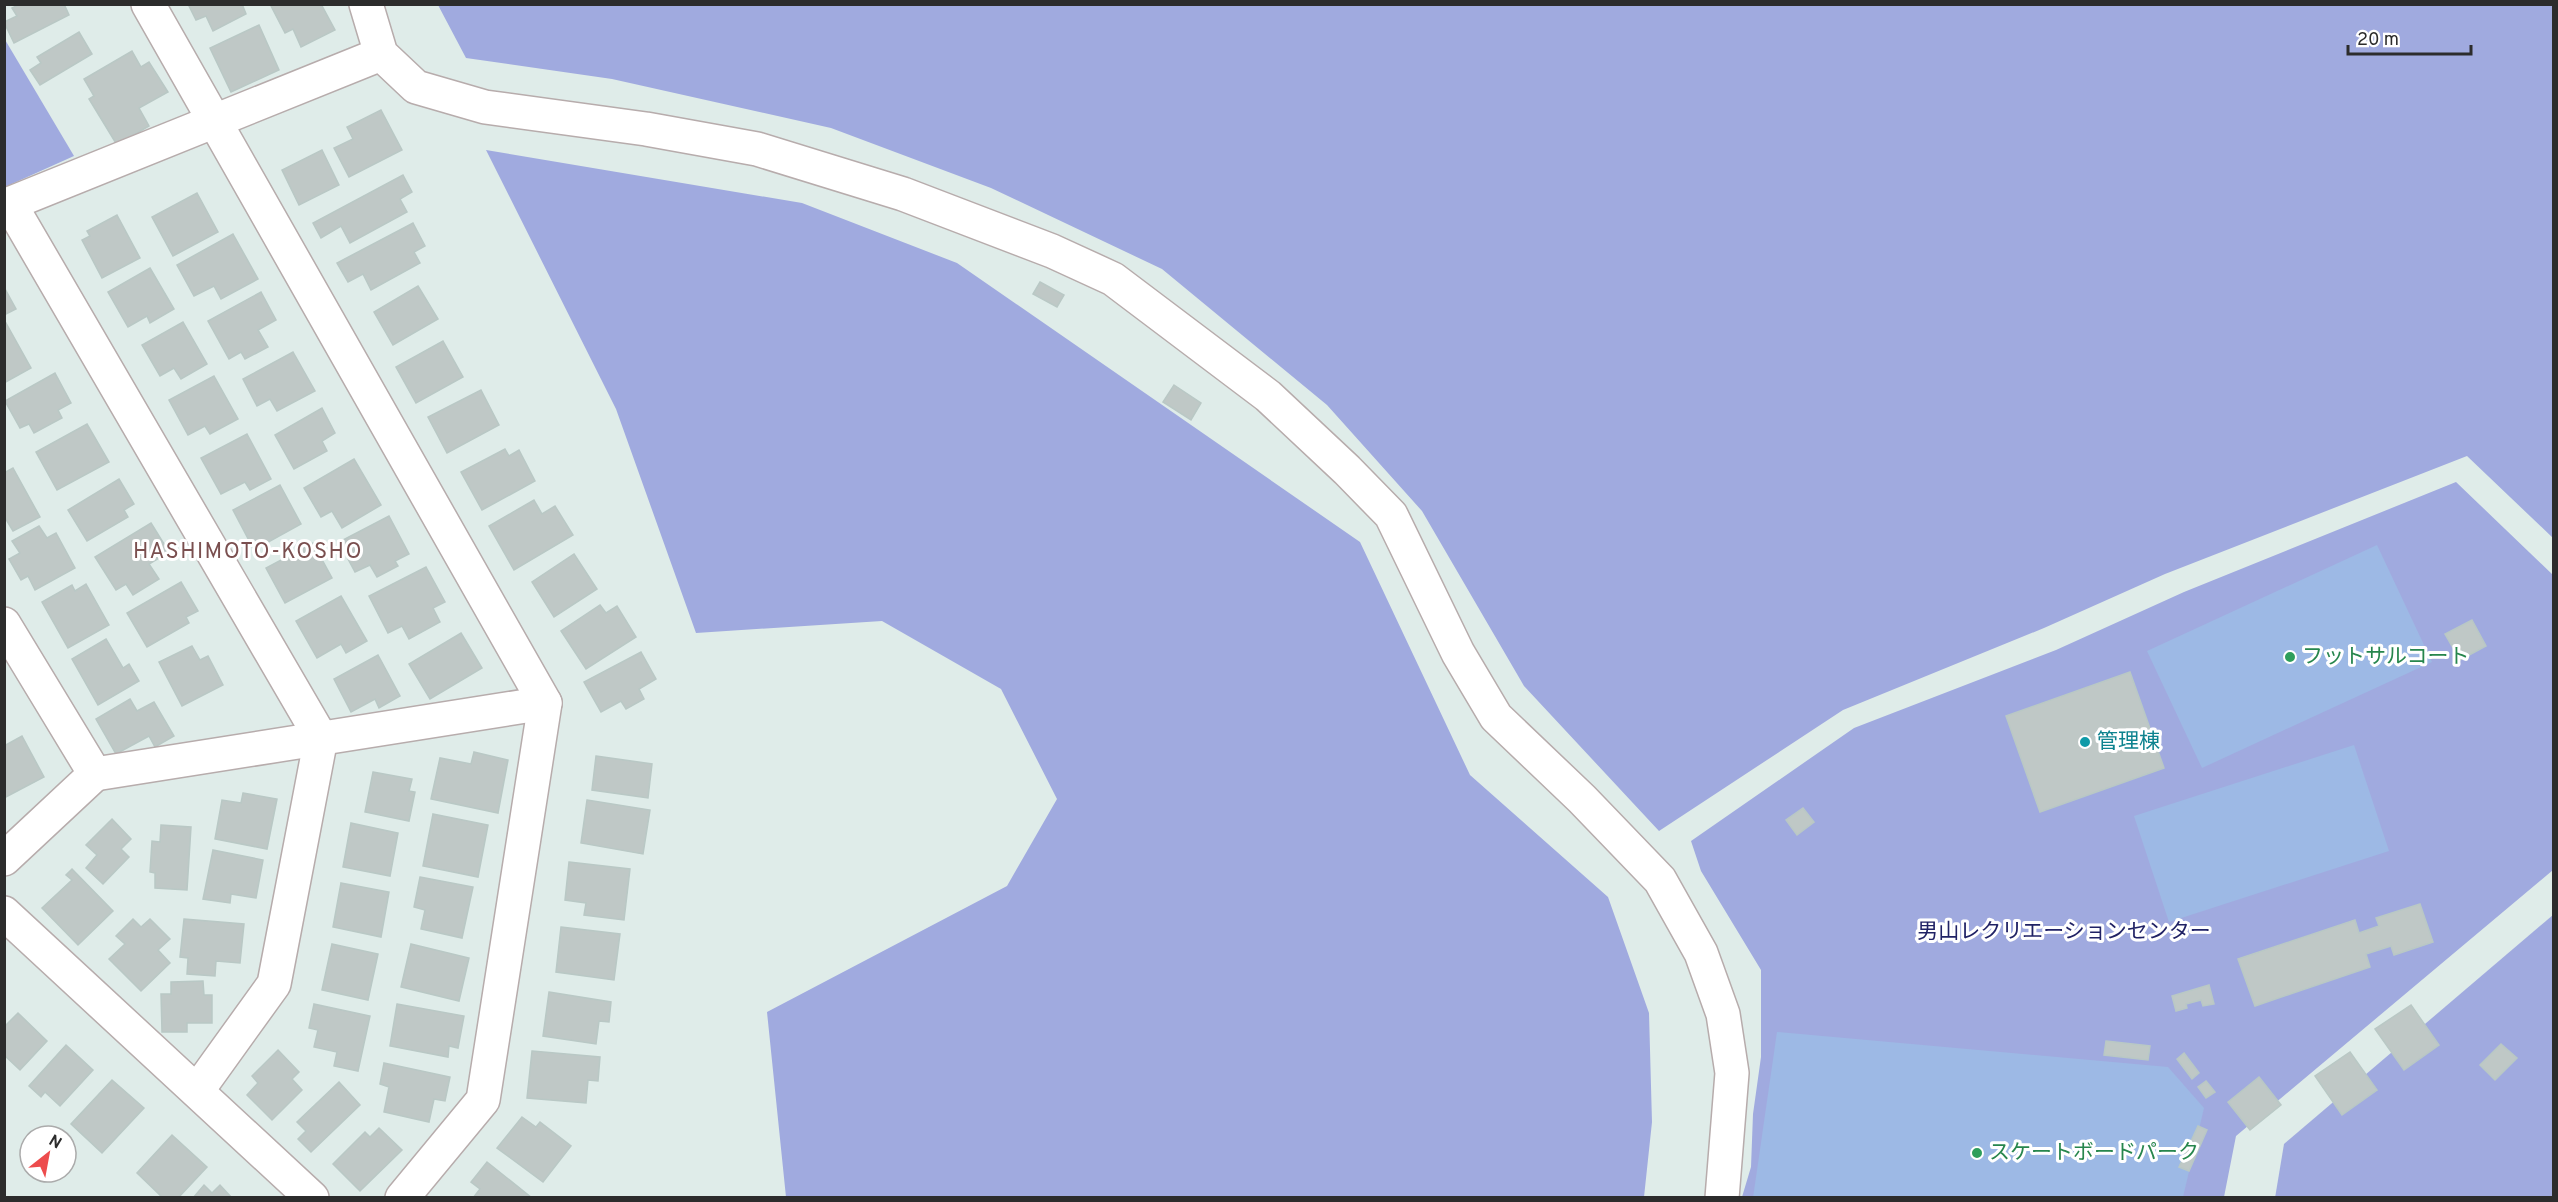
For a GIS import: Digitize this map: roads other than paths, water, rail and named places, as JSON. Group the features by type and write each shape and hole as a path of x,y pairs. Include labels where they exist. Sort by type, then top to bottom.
{"street":[{"path":"148,4 545,703 483,1100 402,1197"},
{"path":"366,4 381,54 416,87 485,106 646,129 757,150 903,194 1031,243 1113,279 1268,396 1391,515 1458,653 1496,717 1582,799 1660,880 1701,953 1723,1014 1732,1073 1722,1197"},
{"path":"197,1091 274,984 321,738 7,205 381,54"},
{"path":"4,624 95,774"},
{"path":"4,859 95,774 545,703"},
{"path":"4,913 312,1197"}],"place":[{"name":"フットサルコート","path":"2290,657"},
{"name":"管理棟","path":"2085,742"},
{"name":"スケートボードパーク","path":"1977,1153"}],"district":[{"name":"HASHIMOTO-KOSHO","path":"248,552"}],"park label":[{"name":"男山レクリエーションセンター","path":"2064,932"}]}
